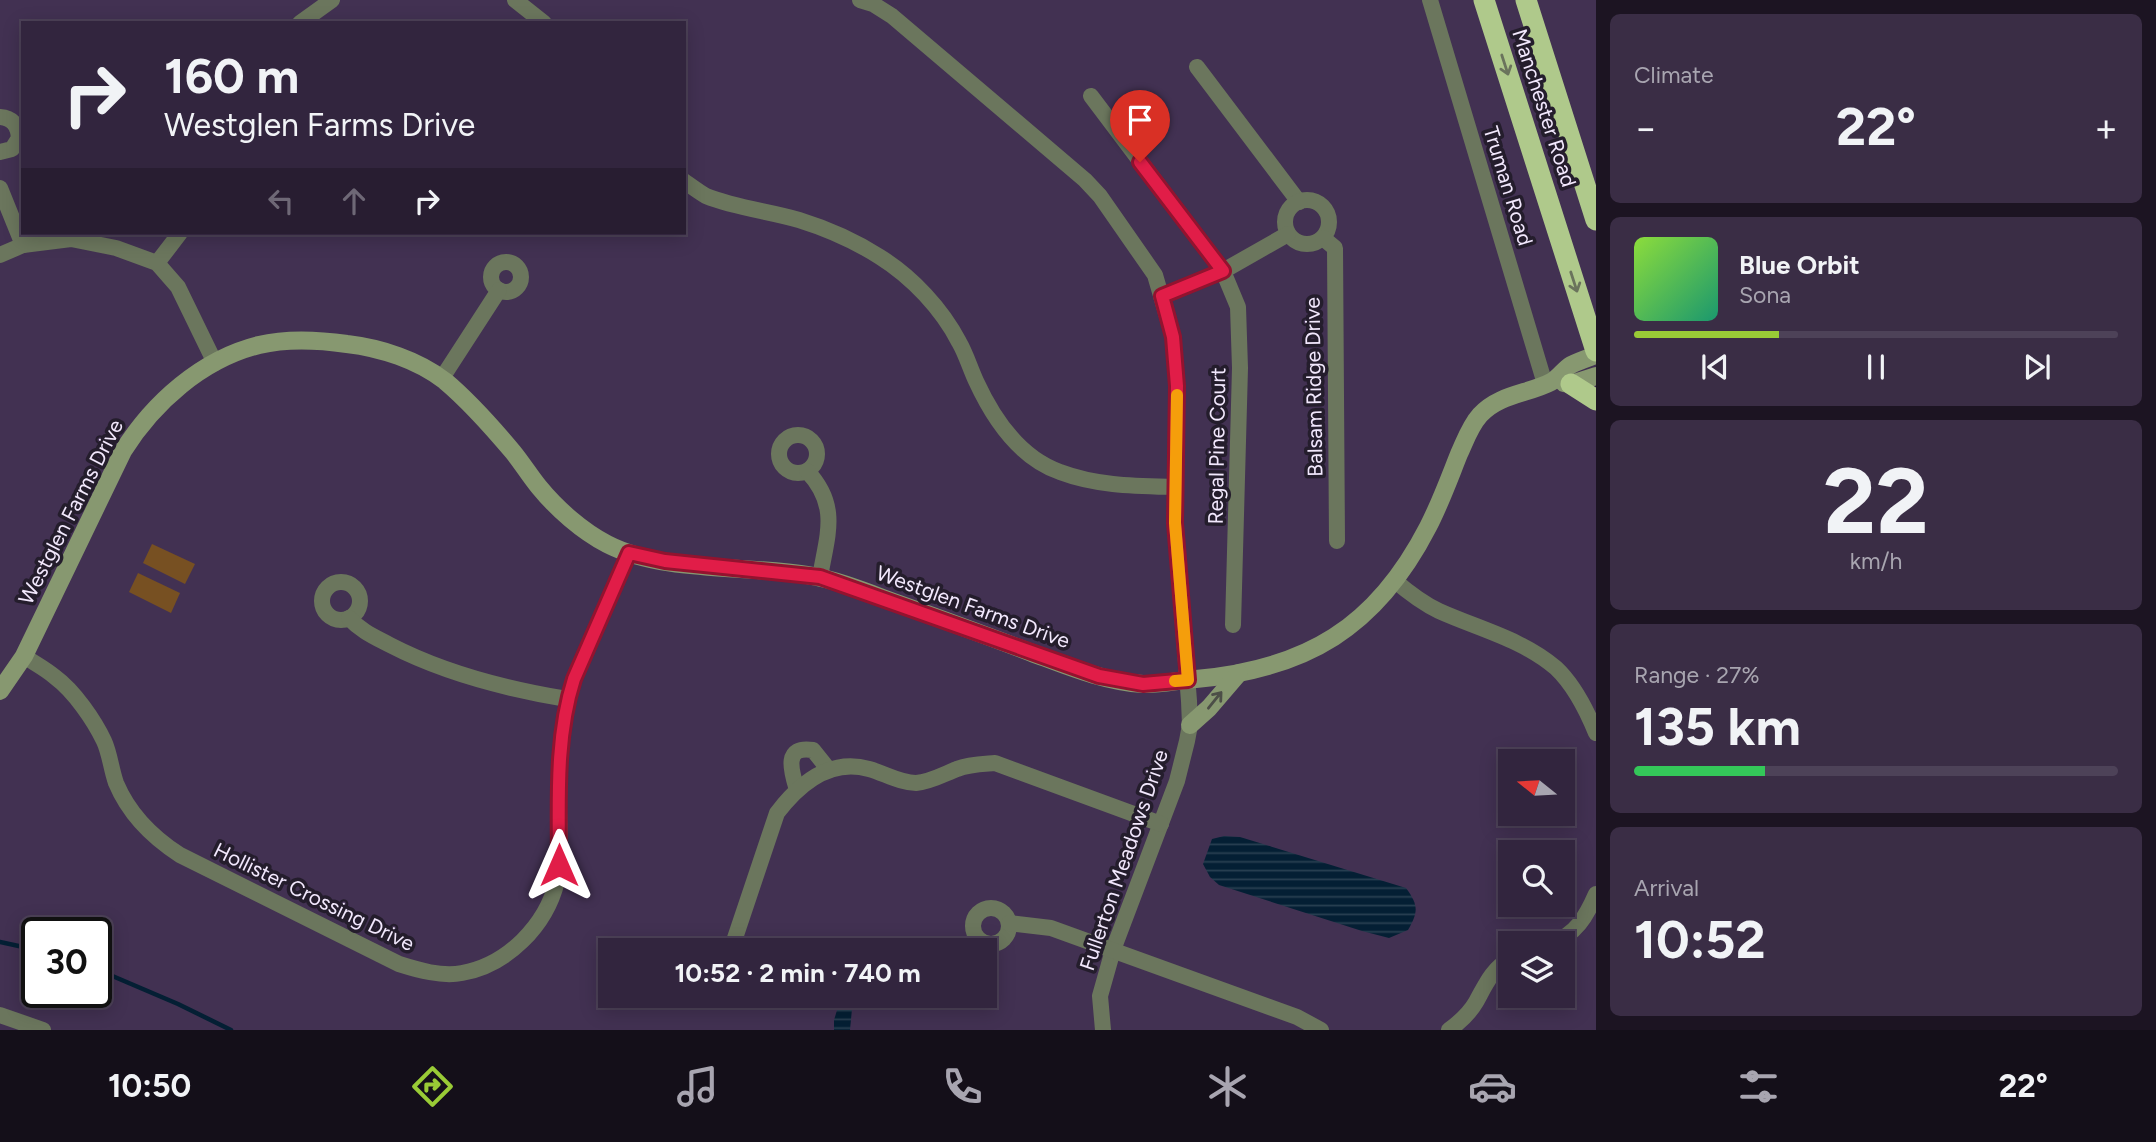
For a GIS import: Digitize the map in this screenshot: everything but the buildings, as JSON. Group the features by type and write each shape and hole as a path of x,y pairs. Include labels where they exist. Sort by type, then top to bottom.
{"highway":[{"name":"Manchester Road","path":"1484,0 1596,353"},
{"name":"Manchester Road","path":"1526,0 1596,220"},
{"path":"1557,383 1596,400"}],"street":[{"path":"303,21 332,0"},
{"path":"515,0 541,21"},
{"name":"Fullerton Meadows Drive","path":"860,0 873,4 892,16 1085,180 1155,275 1173,337 1177,386 1175,523 1190,725 1177,781 1113,950 1100,996 1103,1030"},
{"name":"Truman Road","path":"1430,0 1557,383"},
{"path":"1197,67 1299,202"},
{"name":"Regal Pine Court","path":"1091,96 1223,271 1238,307 1240,368 1233,625"},
{"path":"0,117 16,124 19,138 12,149 0,152"},
{"path":"686,182 705,195 740,207 798,220 838,233 901,272 942,314 959,341 992,411 1010,435 1033,458 1057,471 1084,480 1175,487"},
{"path":"0,188 23,245"},
{"path":"1314,201 1325,209 1329,224 1323,238 1312,244 1296,242 1288,234 1285,219 1288,212 1299,202 1314,201"},
{"path":"1162,296 1223,271 1288,234"},
{"path":"158,263 179,235"},
{"name":"Balsam Ridge Drive","path":"1323,238 1335,248 1337,541"},
{"path":"0,255 23,245 71,239 116,248 158,263 178,287 215,363"},
{"path":"442,378 499,290"},
{"name":"Westglen Farms Drive","path":"0,691 24,656 132,436 175,390 215,363 258,346 284,341 335,342 388,352 442,378 467,400 515,454 541,490 572,520 608,545 665,561 820,577 1099,676 1143,684 1239,673 1292,660 1321,646 1349,627 1394,580 1428,527 1468,433 1481,414 1518,393 1596,376"},
{"name":"Westglen Farms Drive","path":"1557,383 1568,366 1596,353"},
{"path":"807,471 819,484 828,510 829,521 820,577"},
{"name":"Hollister Crossing Drive","path":"24,656 57,678 79,701 104,741 125,801 136,818 164,845 399,964 460,974 489,966 523,941 537,923 552,893 559,865 559,778 567,699 629,553"},
{"path":"1394,580 1438,611 1516,642 1537,654 1556,669 1575,692 1596,733"},
{"path":"349,618 360,629 431,664 516,691 567,699"},
{"path":"1190,725 1209,708 1239,673"},
{"path":"797,790 790,766 797,753 813,750 829,769"},
{"path":"735,938 777,813 797,790 829,769 855,766 914,783 960,768 995,763 1161,824"},
{"path":"1574,931 1589,910 1596,894"},
{"path":"1009,923 1051,928 1297,1017 1321,1030"},
{"path":"1449,1030 1464,1018 1485,982 1498,966"},
{"path":"0,1015 43,1030"}],"shaded area":[{"path":"152,544 195,564 185,584 143,563"},
{"path":"138,573 180,593 171,613 129,592"}],"water":[{"path":"1224,836 1240,837 1406,888 1416,909 1411,924 1408,930 1389,938 1219,885 1210,877 1203,864 1212,839"},
{"path":"838,1008 852,1009 850,1030 834,1030"}],"waterway":[{"path":"0,942 21,947"},
{"path":"112,976 231,1030"}],"slow traffic":[{"path":"1175,681 1188,680 1175,523 1177,395"}],"route":[{"path":"559,865 559,778 567,699 629,553 665,561 820,577 1099,676 1143,684 1188,680 1175,523 1177,386 1173,337 1162,296 1223,271 1140,162"}]}
